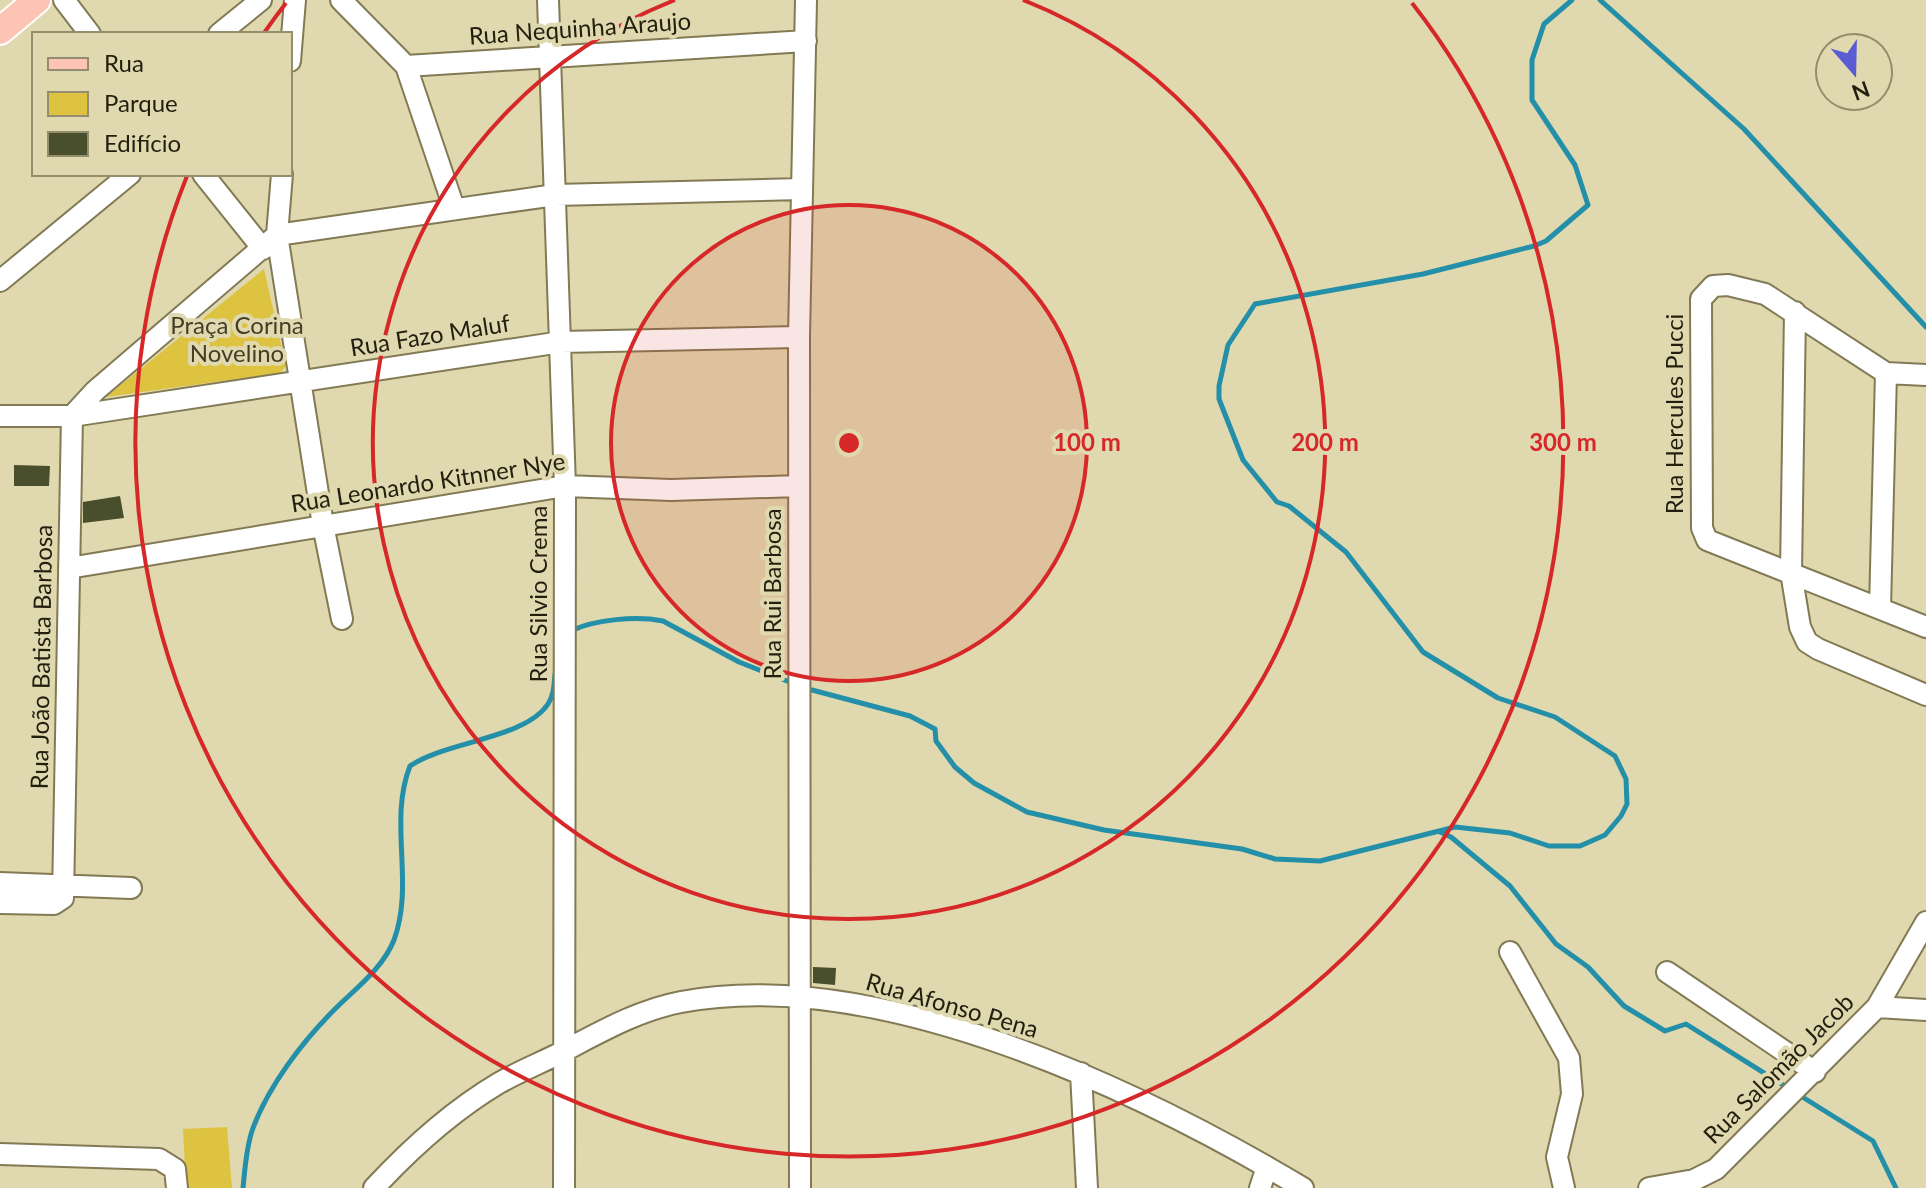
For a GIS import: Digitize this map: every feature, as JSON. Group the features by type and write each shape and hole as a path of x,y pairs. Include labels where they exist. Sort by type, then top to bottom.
{"main road":[{"path":"0,31 37,0"}],"street":[{"path":"64,0 88,32"},
{"path":"221,32 261,0"},
{"path":"292,37 295,0"},
{"path":"341,0 406,66 454,208"},
{"name":"Rua Silvio Crema","path":"548,0 565,486 564,1188"},
{"name":"Rua Rui Barbosa","path":"800,1188 798,486 806,0"},
{"name":"Rua Nequinha Araujo","path":"406,66 806,41"},
{"path":"0,281 128,176"},
{"path":"205,176 270,242"},
{"path":"282,176 270,242 342,619"},
{"path":"72,416 95,391 270,242 454,208 555,195 801,189"},
{"name":"Rua Hercules Pucci","path":"1791,572 1715,545 1707,540 1702,528 1701,299 1713,286 1728,285 1765,294 1795,312"},
{"path":"1795,312 1886,373 1926,375"},
{"path":"1795,312 1791,572 1800,627 1807,642 1926,695"},
{"name":"Rua Fazo Maluf","path":"0,416 72,416 561,342 799,337"},
{"path":"1880,608 1886,373"},
{"name":"Rua João Batista Barbosa","path":"64,891 72,416"},
{"name":"Rua Leonardo Kitnner Nye","path":"69,568 565,486 671,490 798,486"},
{"path":"1791,572 1926,627"},
{"path":"0,883 64,891 131,888"},
{"path":"0,903 54,904 64,891"},
{"name":"Rua Salomão Jacob","path":"1649,1188 1694,1180 1716,1169 1877,1007 1926,922"},
{"path":"1510,952 1569,1058 1572,1094 1557,1157 1564,1188"},
{"path":"1667,972 1815,1072"},
{"name":"Rua Afonso Pena","path":"374,1188 449,1118 500,1082 595,1033 680,1002 801,995 886,1010 966,1033 1081,1073 1187,1122 1303,1188"},
{"path":"1877,1007 1926,1010"},
{"path":"1081,1073 1087,1188"},
{"path":"0,1154 159,1159 170,1164 177,1182"},
{"path":"1260,1188 1267,1167"}],"green space":[{"name":"Praça Corina Novelino","path":"264,269 286,366 280,373 106,397"},
{"path":"227,1127 232,1188 186,1188 183,1129"}],"building":[{"path":"14,465 50,466 49,486 14,486"},
{"path":"120,496 124,518 83,523 83,502"},
{"path":"813,967 836,968 835,985 813,983"}],"waterway":[{"path":"812,690 910,716 935,729 936,741 955,767 974,783 1027,812 1104,830 1242,849 1275,859 1320,861 1455,827 1510,833 1549,846 1580,846 1605,835 1627,804 1626,779 1615,756 1555,717 1498,698 1423,652 1346,552 1289,506 1277,502 1243,460 1219,399 1228,345 1255,304 1423,274 1534,246 1546,241 1588,205 1575,165 1532,100 1532,60 1544,24 1572,0"},
{"path":"1600,0 1744,129 1926,327"},
{"path":"571,631 616,620 663,621 739,662 787,681"},
{"path":"243,1188 251,1135 278,1080 311,1035 376,969 394,940 402,897 401,809 410,766 522,725 537,716 550,701 555,674"},
{"path":"1440,832 1451,837 1510,886 1556,944 1588,967 1624,1006 1665,1031 1686,1024 1788,1088"},
{"path":"1796,1093 1873,1141 1896,1188"}]}
